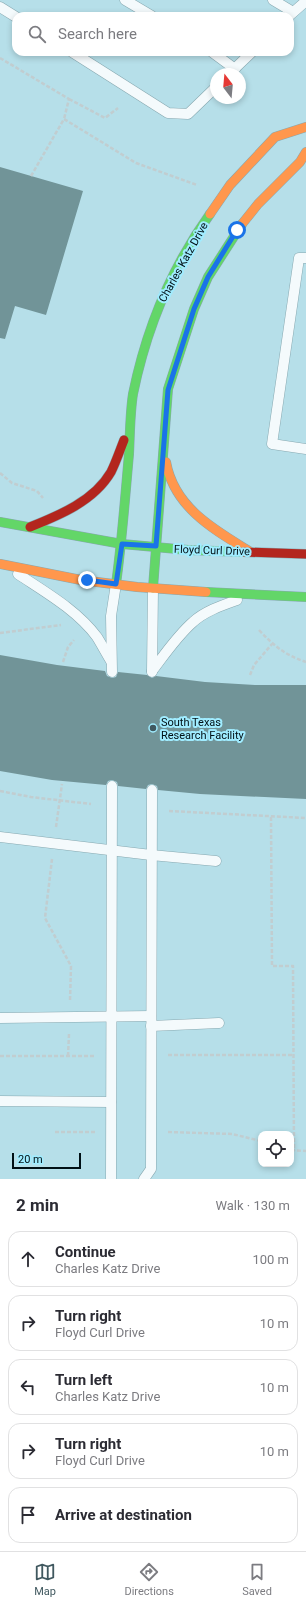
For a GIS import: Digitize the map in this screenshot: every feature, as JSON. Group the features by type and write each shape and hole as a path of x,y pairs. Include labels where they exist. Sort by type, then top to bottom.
{"street":[{"name":"Charles Katz Drive","path":"116,584 122,544 133,396 143,354 164,293 201,226 230,185 275,137 306,127"},
{"path":"152,588 168,390 194,309 208,277 237,230 258,204 300,162 306,152"},
{"path":"30,527 64,514 87,500 109,476 131,422"},
{"path":"163,452 171,481 185,505 200,520 250,551"},
{"name":"Floyd Curl Drive","path":"0,522 122,544 188,550 306,554"},
{"path":"2,564 81,580 152,588 306,597"}],"lane":[{"path":"125,0 145,12"},
{"path":"273,0 288,12"},
{"path":"293,12 306,1"},
{"path":"0,7 12,14"},
{"path":"78,56 168,113 188,114 210,93"},
{"path":"216,56 229,68"},
{"path":"235,68 248,56"},
{"path":"306,258 299,258 272,444 306,449"},
{"path":"2,564 61,604 82,621 96,637 111,666 111,616 116,584"},
{"path":"152,588 152,674 173,642 194,621 217,607 255,594"},
{"path":"111,1179 110,1056 112,786"},
{"path":"144,1179 151,1169 152,790"},
{"path":"0,837 151,855 216,861"},
{"path":"0,1018 111,1017 151,1021 219,1023"},
{"path":"0,1101 111,1102"}],"path":[{"path":"0,58 69,100 105,118 118,108"},
{"path":"31,176 64,119 69,100"},
{"path":"64,119 136,163 198,185"},
{"path":"0,473 12,483 37,491 40,496 47,500"},
{"path":"0,633 62,625"},
{"path":"259,630 272,644 291,657 306,662"},
{"path":"63,662 68,647 74,640"},
{"path":"250,675 254,664 272,644"},
{"path":"56,825 62,784"},
{"path":"0,791 91,804"},
{"path":"165,810 306,818"},
{"path":"271,817 272,966 293,966 293,1131"},
{"path":"52,862 45,918 71,966 68,1056"},
{"path":"151,1056 293,1055"},
{"path":"0,1056 110,1056"},
{"path":"294,1150 306,1151"}],"building":[{"path":"0,167 83,191 46,315 15,306 5,339 0,338"},
{"name":"South Texas Research Facility","path":"0,655 57,665 105,671 107,676 112,678 116,677 118,672 147,675 152,678 156,676 205,682 255,685 306,685 306,799 200,794 158,790 157,786 152,784 148,785 146,789 118,786 117,782 112,780 108,781 106,785 52,780 0,771"}],"traffic: fast":[{"path":"116,584 125,503 132,401 138,370 153,323 172,277 196,234 210,214"},
{"path":"153,588 168,389 194,309 208,277 242,224"},
{"path":"0,522 122,544 188,550 243,552"},
{"path":"206,592 306,597"}],"traffic: slow":[{"path":"210,214 230,185 275,137 306,127"},
{"path":"242,224 258,204 300,162 306,152"},
{"path":"166,462 170,478 177,492 186,504 209,525 249,551"},
{"path":"0,564 81,580 137,587 206,592"}],"traffic: jam":[{"path":"30,527 75,506 95,491 111,472 124,440"},
{"path":"243,552 306,554"}],"place":[{"name":"South Texas Research Facility","path":"153,728"}],"route":[{"path":"87,580 116,584 122,544 156,546 168,390 194,309 208,277 237,230"}]}
